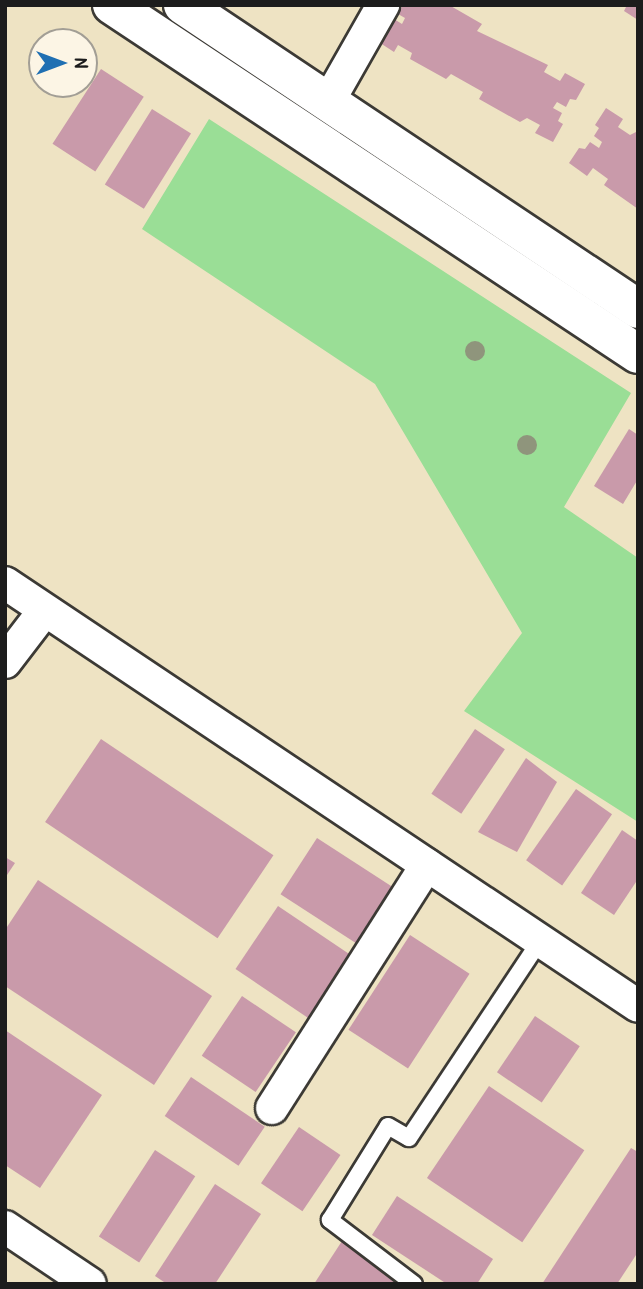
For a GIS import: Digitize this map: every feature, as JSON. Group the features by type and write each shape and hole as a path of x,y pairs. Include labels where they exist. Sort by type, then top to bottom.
{"main road":[{"path":"113,5 638,354"},
{"path":"183,5 638,309"}],"street":[{"path":"328,102 383,5"},
{"path":"5,583 638,1006"},
{"path":"5,662 44,611"},
{"path":"272,1108 427,865"},
{"path":"5,1227 90,1284"}],"lane":[{"path":"414,1284 330,1220 388,1126 408,1138 540,941"}],"green space":[{"path":"209,119 631,393 564,507 638,558 638,822 464,711 522,633 375,384 142,229"}],"building":[{"path":"403,5 449,5 482,24 477,31 548,65 544,72 560,81 565,73 585,84 576,100 570,99 566,107 557,102 553,108 562,113 558,121 563,124 553,142 535,133 540,125 527,118 520,122 479,99 483,92 451,74 446,79 410,59 412,53 398,45 394,52 374,39 385,21 391,25 394,19 402,24 405,18 398,14"},
{"path":"627,5 638,5 638,20 624,11"},
{"path":"101,69 144,97 95,171 53,144 82,98 98,98 98,74"},
{"path":"606,108 623,119 618,127 630,135 638,131 638,209 604,185 608,179 593,168 587,176 569,163 579,148 585,149 590,142 599,148 602,142 594,136 599,128 595,125"},
{"path":"152,109 191,133 144,209 105,184"},
{"path":"629,429 638,435 638,479 623,504 594,486"},
{"path":"475,729 505,749 461,814 431,794"},
{"path":"101,739 273,855 218,938 45,822"},
{"path":"526,758 557,782 517,852 478,832"},
{"path":"576,789 612,814 562,886 526,860"},
{"path":"622,830 638,841 638,879 614,915 581,893"},
{"path":"317,838 394,888 358,944 281,894"},
{"path":"5,857 15,863 5,878"},
{"path":"38,880 212,996 154,1085 5,986 5,930"},
{"path":"278,906 352,956 309,1019 236,969"},
{"path":"410,935 470,974 408,1068 348,1030"},
{"path":"242,996 296,1032 256,1092 202,1056"},
{"path":"535,1016 580,1046 542,1103 497,1072"},
{"path":"5,1030 102,1095 40,1188 5,1165"},
{"path":"191,1077 265,1127 239,1166 165,1116"},
{"path":"489,1086 584,1150 522,1242 427,1178"},
{"path":"299,1127 340,1155 302,1211 261,1183"},
{"path":"631,1148 638,1152 638,1252 617,1284 542,1284"},
{"path":"155,1150 195,1176 139,1263 99,1236"},
{"path":"215,1184 261,1214 215,1284 167,1284 155,1276"},
{"path":"397,1196 493,1259 477,1284 447,1284 372,1235"},
{"path":"342,1241 405,1284 314,1284"}]}
